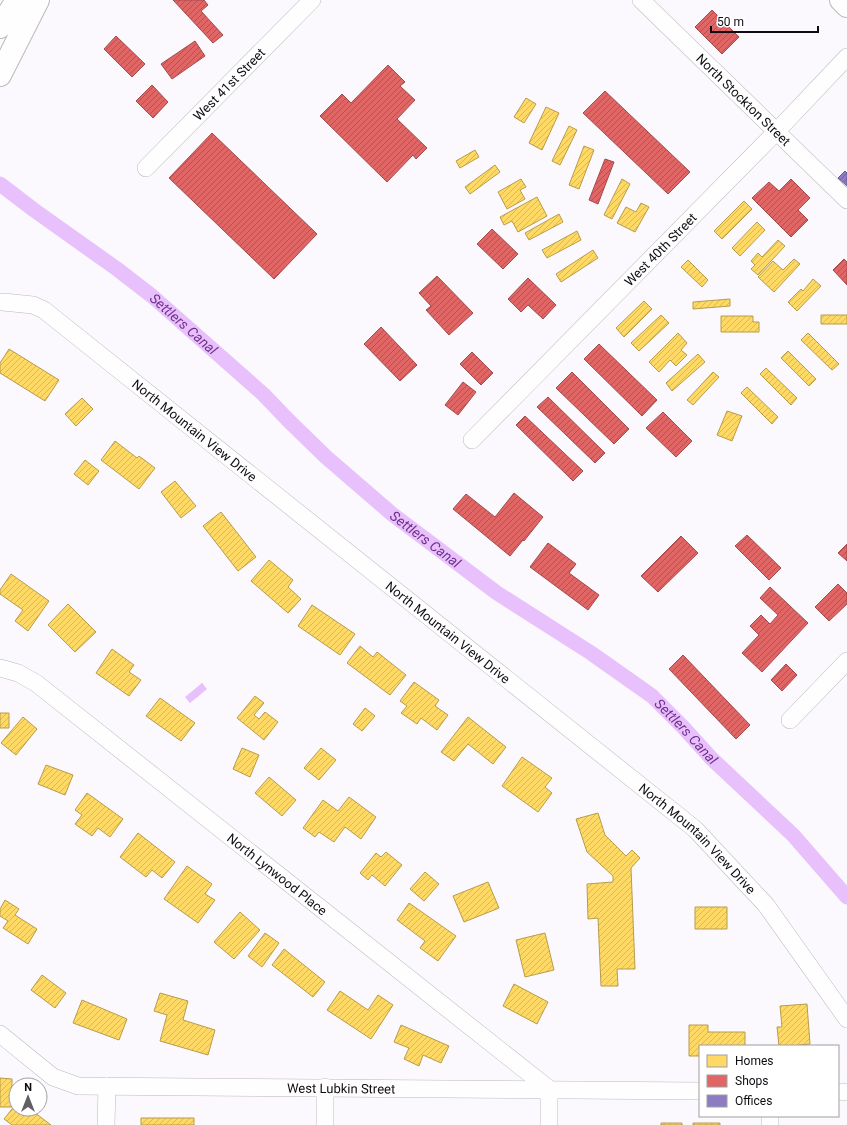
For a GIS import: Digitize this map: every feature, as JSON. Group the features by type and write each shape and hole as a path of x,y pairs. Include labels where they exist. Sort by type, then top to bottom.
{"main road":[{"path":"0,27 17,0"},
{"path":"0,75 38,0"},
{"path":"841,0 847,6"}],"street":[{"name":"West 41st Street","path":"146,168 312,0"},
{"name":"North Stockton Street","path":"640,0 847,200"},
{"name":"West 40th Street","path":"472,440 776,132 847,57"},
{"name":"North Mountain View Drive","path":"3,302 33,305 44,310 694,829 766,905 847,1018"},
{"path":"790,720 847,661"},
{"name":"North Lynwood Place","path":"0,668 18,673 36,683 549,1089"},
{"name":"West Lubkin Street","path":"0,1034 53,1077 78,1086 699,1091"},
{"path":"106,1125 107,1086"},
{"path":"325,1087 325,1125"},
{"path":"549,1089 549,1125"}],"water":[{"path":"202,683 207,689 190,703 185,697"}],"building: Homes":[{"path":"526,98 536,104 524,123 514,117"},
{"path":"546,107 559,113 542,150 529,143"},
{"path":"569,126 577,130 560,165 552,161"},
{"path":"584,146 594,150 579,189 569,185"},
{"path":"475,150 479,157 460,168 456,161"},
{"path":"495,165 500,172 470,194 465,187"},
{"path":"521,179 526,187 520,190 525,199 507,209 498,192"},
{"path":"622,179 630,184 612,219 604,215"},
{"path":"537,197 547,216 518,232 512,221 504,225 500,217"},
{"path":"744,201 752,209 722,239 714,231"},
{"path":"641,203 649,207 635,232 617,223 626,207 636,212"},
{"path":"559,214 563,222 529,240 525,233"},
{"path":"757,222 765,230 740,256 732,248"},
{"path":"577,231 581,240 547,258 542,250"},
{"path":"778,240 785,246 758,275 751,269 755,265 751,261 758,253 762,257"},
{"path":"593,250 598,258 561,282 556,274"},
{"path":"794,259 800,264 774,292 758,277 773,261 783,270"},
{"path":"688,260 708,280 702,287 681,267"},
{"path":"813,279 821,286 797,311 788,302 801,289 803,291"},
{"path":"730,299 730,306 693,309 693,302"},
{"path":"644,301 652,309 624,337 616,328"},
{"path":"661,315 669,323 639,351 631,343"},
{"path":"821,315 847,315 847,324 821,324"},
{"path":"721,316 753,316 753,322 759,322 759,332 721,332"},
{"path":"678,333 687,343 681,350 687,355 676,366 670,360 659,372 649,362"},
{"path":"808,333 839,364 832,370 801,340"},
{"path":"9,349 59,380 45,401 0,373 0,363"},
{"path":"788,351 816,379 809,386 781,358"},
{"path":"698,354 705,362 672,391 666,383"},
{"path":"766,368 797,398 791,405 760,374"},
{"path":"713,372 719,377 693,405 687,400"},
{"path":"747,387 778,417 772,424 741,393"},
{"path":"82,398 93,409 76,426 65,414"},
{"path":"727,411 742,416 732,441 717,435"},
{"path":"115,441 137,458 139,456 155,468 139,489 101,460"},
{"path":"85,460 99,471 88,485 74,474"},
{"path":"175,481 196,506 181,518 161,492"},
{"path":"221,512 256,557 238,571 203,526"},
{"path":"269,560 293,580 288,587 301,599 288,613 251,581"},
{"path":"11,574 49,601 28,631 15,621 23,610 0,594 0,590"},
{"path":"68,604 96,632 75,652 48,625"},
{"path":"312,605 355,634 340,655 298,626"},
{"path":"360,646 373,657 377,652 406,675 390,695 347,663"},
{"path":"112,649 134,665 129,672 141,680 129,696 96,673"},
{"path":"414,682 439,700 435,706 448,715 437,730 421,718 417,724 401,713 407,706 400,701"},
{"path":"255,696 264,703 254,715 259,719 265,712 278,722 264,740 237,718"},
{"path":"160,698 195,723 181,741 146,716"},
{"path":"365,708 375,716 362,731 353,724"},
{"path":"0,713 9,713 9,728 0,728"},
{"path":"23,717 37,729 16,755 1,743"},
{"path":"468,717 506,747 493,764 468,744 454,761 441,752"},
{"path":"242,748 259,755 250,777 233,769"},
{"path":"321,748 336,760 319,780 304,768"},
{"path":"522,757 552,778 545,787 552,793 538,812 502,786"},
{"path":"46,765 73,775 65,795 38,784"},
{"path":"269,777 296,800 282,816 255,793"},
{"path":"87,793 123,819 110,837 98,828 92,836 75,824 82,815 75,810"},
{"path":"349,797 376,817 361,839 345,827 334,842 319,832 315,837 303,828 323,800 338,811"},
{"path":"598,813 605,835 626,856 632,850 640,858 631,868 635,969 617,969 618,986 601,986 598,918 588,919 587,884 613,882 613,876 587,852 576,819"},
{"path":"138,833 175,862 162,878 152,870 146,877 120,857"},
{"path":"386,852 402,865 385,886 372,875 368,880 360,873 376,853 381,857"},
{"path":"187,866 212,884 205,894 215,900 198,923 164,899"},
{"path":"425,872 439,884 424,901 410,889"},
{"path":"488,882 499,908 464,922 453,896"},
{"path":"5,900 19,909 15,915 37,929 28,944 3,928 8,921 0,916 0,909"},
{"path":"409,903 456,936 438,961 420,948 425,941 397,920"},
{"path":"695,907 727,907 727,929 695,929"},
{"path":"240,912 260,930 234,959 214,942"},
{"path":"265,933 279,943 262,967 248,956"},
{"path":"545,933 554,970 525,977 516,940"},
{"path":"284,949 325,982 313,997 272,965"},
{"path":"42,975 66,993 55,1008 31,990"},
{"path":"514,984 548,1002 537,1024 503,1006"},
{"path":"340,991 368,1010 378,995 393,1005 371,1039 327,1010"},
{"path":"160,993 188,1001 183,1020 215,1030 208,1055 160,1041 167,1015 154,1011"},
{"path":"82,1000 127,1019 119,1040 73,1023"},
{"path":"807,1004 810,1044 779,1045 777,1027 782,1027 780,1006"},
{"path":"401,1025 449,1046 441,1063 423,1055 419,1066 404,1059 409,1048 394,1042"},
{"path":"689,1025 708,1025 708,1032 745,1032 745,1045 699,1045 699,1056 689,1056"},
{"path":"0,1078 8,1079 8,1107 0,1107"},
{"path":"8,1114 8,1117 40,1117 51,1125 12,1125 4,1119"},
{"path":"141,1118 194,1118 194,1125 141,1125"},
{"path":"661,1123 682,1123 682,1125 661,1125"},
{"path":"693,1123 720,1123 720,1125 693,1125"}],"building: Shops":[{"path":"173,0 204,0 208,5 201,11 223,35 213,43"},
{"path":"712,10 739,37 722,54 695,27"},
{"path":"116,36 145,64 132,77 104,49"},
{"path":"195,41 205,56 172,79 161,64"},
{"path":"388,65 405,82 400,86 415,100 397,119 427,148 416,159 413,155 387,182 320,116 342,94 351,103"},
{"path":"152,85 168,102 153,118 136,101"},
{"path":"605,91 690,172 668,194 583,113"},
{"path":"212,133 317,234 274,279 169,178"},
{"path":"605,159 614,162 598,204 589,200"},
{"path":"791,179 810,198 798,210 808,220 791,237 752,198 769,182 779,191"},
{"path":"492,229 518,254 503,269 477,244"},
{"path":"844,259 847,262 847,285 833,270"},
{"path":"437,276 473,313 449,335 426,310 431,306 419,293"},
{"path":"528,278 556,305 543,319 528,305 521,312 508,299"},
{"path":"381,327 417,365 400,381 364,344"},
{"path":"599,344 657,400 642,416 584,359"},
{"path":"472,352 493,373 481,385 460,364"},
{"path":"572,372 629,429 614,444 556,388"},
{"path":"463,382 476,392 458,415 445,405"},
{"path":"548,397 605,453 595,463 537,407"},
{"path":"663,412 692,441 676,457 646,428"},
{"path":"525,416 583,471 573,481 516,425"},
{"path":"514,493 543,517 510,556 453,509 466,494 495,517"},
{"path":"747,535 781,568 769,580 735,546"},
{"path":"681,536 698,553 658,592 641,576"},
{"path":"548,543 576,564 569,573 599,595 588,610 530,567"},
{"path":"847,544 847,561 838,553"},
{"path":"838,584 847,593 847,604 829,621 815,607"},
{"path":"770,587 808,623 762,672 742,653 759,635 750,626 761,615 770,624 778,615 760,598"},
{"path":"683,655 750,725 736,739 669,669"},
{"path":"786,664 797,675 782,691 771,680"}],"building: Offices":[{"path":"845,171 847,173 847,186 838,178"}],"waterway":[{"name":"Settlers Canal","path":"0,184 152,296 263,394 326,457 392,514 497,593 591,653 652,696 712,759 793,835 847,897"}]}
